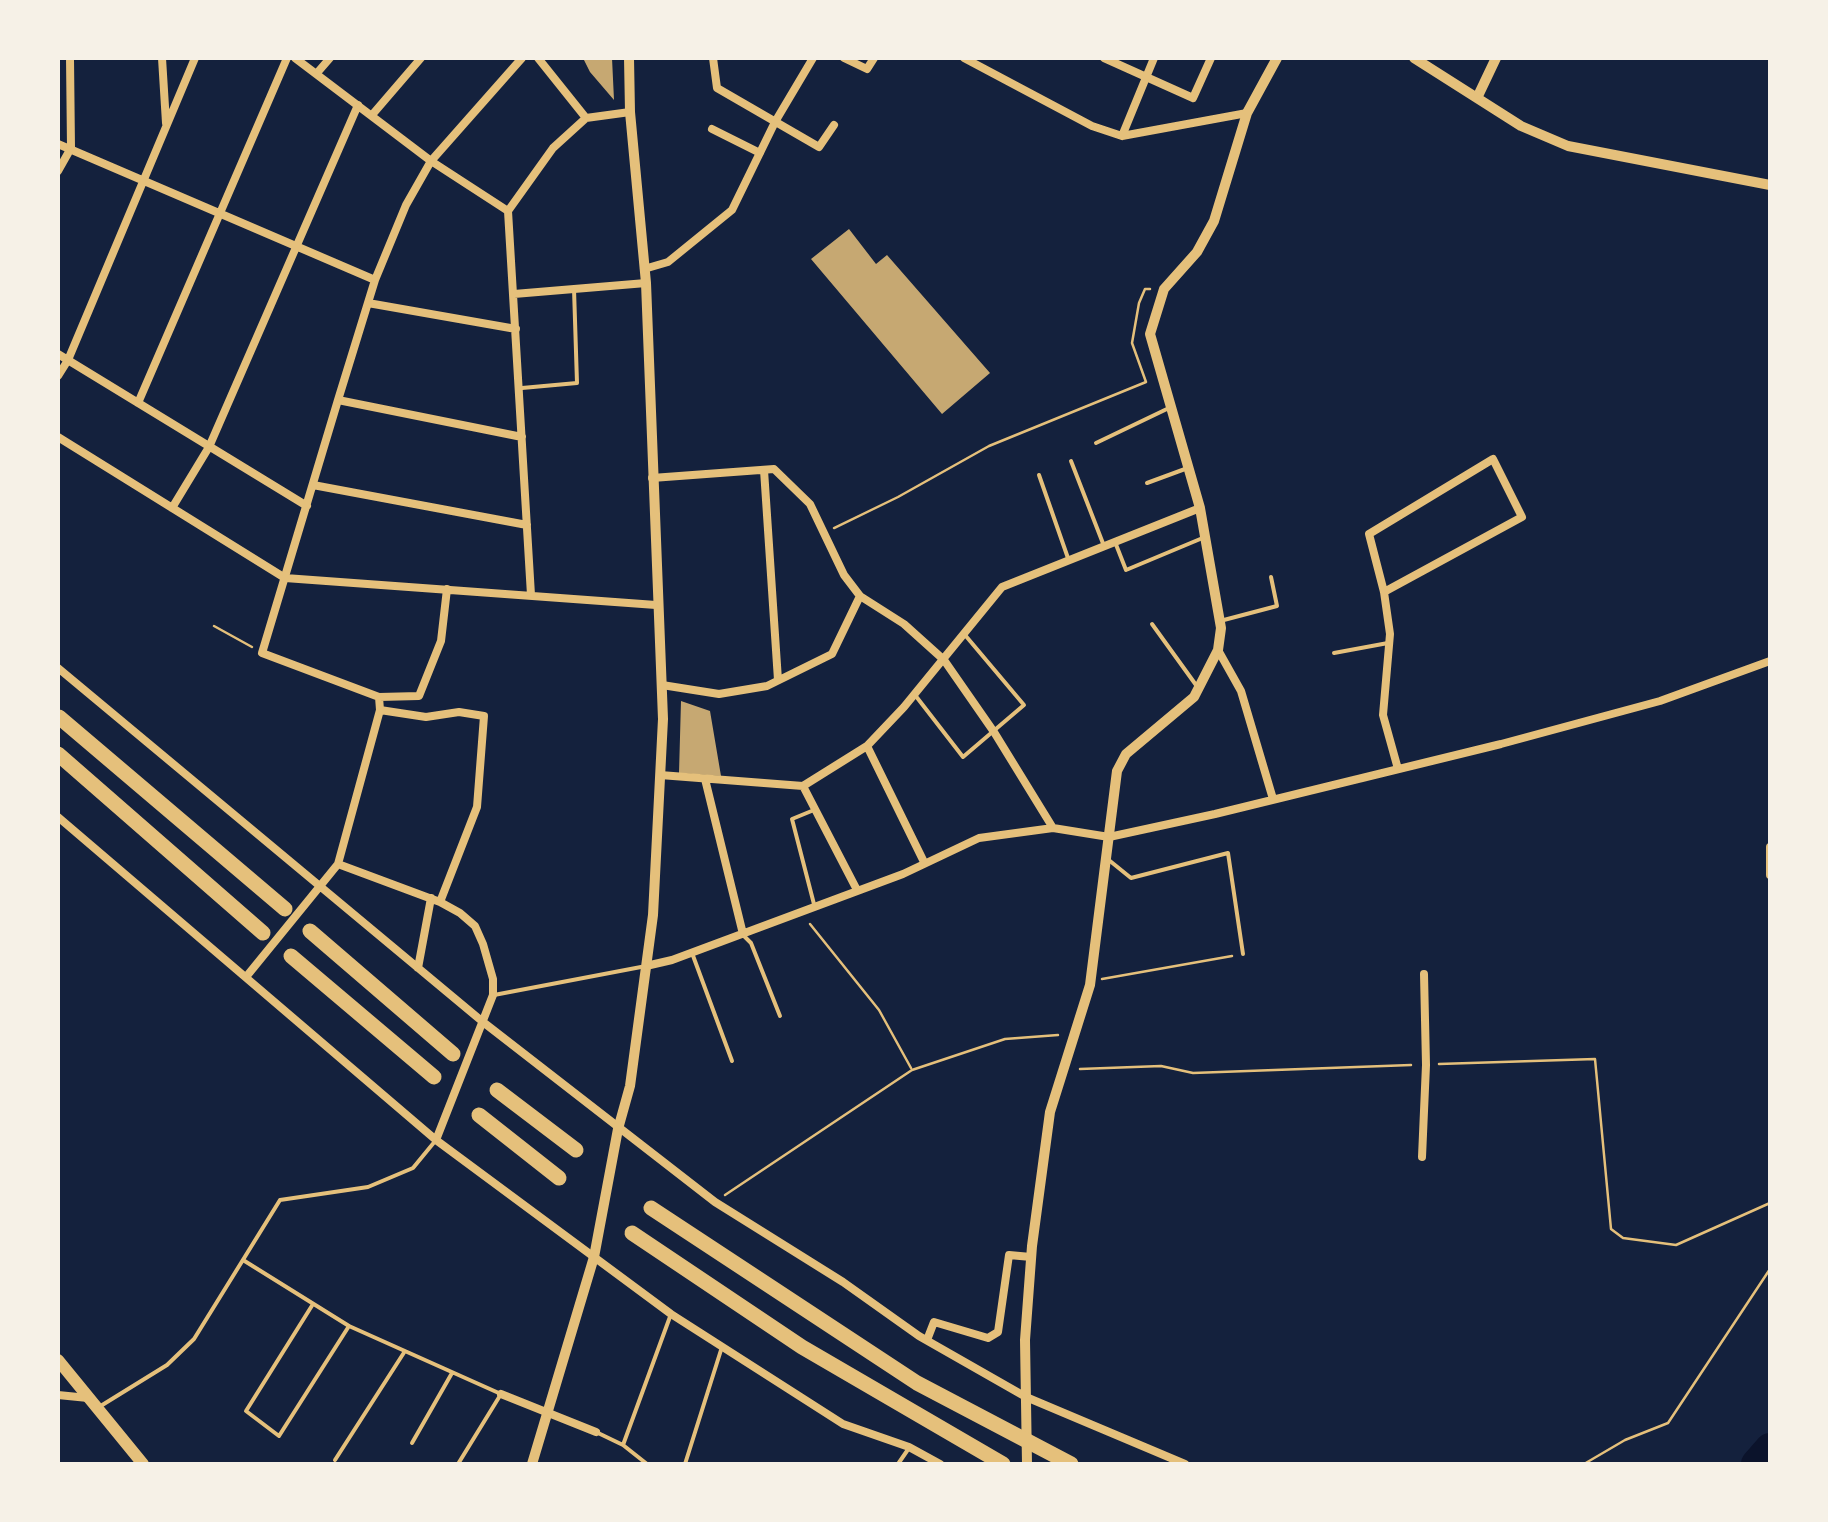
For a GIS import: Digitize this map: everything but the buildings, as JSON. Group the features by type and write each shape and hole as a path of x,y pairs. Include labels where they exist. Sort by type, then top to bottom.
{"highway":[{"path":"59,717 285,909"},
{"path":"58,754 263,933"},
{"path":"310,931 454,1054"},
{"path":"291,956 434,1077"},
{"path":"497,1090 576,1150"},
{"path":"479,1114 559,1178"},
{"path":"650,1208 917,1383 1072,1464"},
{"path":"632,1233 802,1347 1003,1464"}],"main road":[{"path":"58,1360 144,1464"}],"street":[{"path":"58,170 71,148 70,58"},
{"path":"162,58 166,125"},
{"path":"58,376 194,58"},
{"path":"138,403 287,58"},
{"path":"295,58 431,162 508,211"},
{"path":"316,73 330,58"},
{"path":"372,115 422,58"},
{"path":"447,589 441,641 419,696 379,697 262,653 375,280 406,206 431,162 522,58"},
{"path":"538,58 586,118"},
{"path":"532,1464 594,1257 630,1086 653,915 662,686 646,283 630,112 629,58"},
{"path":"713,58 717,88 818,147 834,125"},
{"path":"644,269 668,262 732,210 812,58"},
{"path":"844,58 867,69 874,58"},
{"path":"964,58 1092,126 1122,136 1248,113"},
{"path":"1104,58 1193,98 1212,58"},
{"path":"1122,136 1154,58"},
{"path":"1027,1464 1025,1340 1031,1257 1050,1112 1091,978 1117,771 1126,754 1194,697 1218,650 1220,621 1200,508 1150,334 1164,289 1198,252 1214,222 1248,113 1277,58"},
{"path":"1414,58 1521,126 1568,146 1770,185"},
{"path":"1478,98 1496,58"},
{"path":"172,508 209,447 358,105"},
{"path":"531,595 508,211 554,148 586,118 630,112"},
{"path":"712,129 760,153"},
{"path":"58,144 375,280"},
{"path":"514,294 646,283"},
{"path":"368,303 516,329"},
{"path":"58,354 307,506"},
{"path":"338,400 522,437"},
{"path":"58,437 285,578 656,605"},
{"path":"1384,592 1522,517 1493,459 1369,534 1384,592 1389,643 1383,715 1398,769"},
{"path":"652,478 774,469 810,504 844,575 860,596 904,624 944,660 994,732 1052,828"},
{"path":"764,470 778,680"},
{"path":"313,485 527,525"},
{"path":"660,775 803,786 867,746 915,695 1002,588 1200,508"},
{"path":"662,686 719,694 768,686 832,654 860,596"},
{"path":"1218,650 1241,690 1274,799"},
{"path":"646,966 815,908 902,874 978,838 1052,828 1108,837 1398,769 1660,701 1770,661"},
{"path":"58,683 61,671 483,1022 716,1202 1026,1400 1184,1464"},
{"path":"246,976 338,864 380,710 379,697"},
{"path":"380,710 426,718 460,712 484,716 478,807 435,900 418,968"},
{"path":"867,746 924,862"},
{"path":"705,779 742,934"},
{"path":"803,786 857,890"},
{"path":"58,817 436,1140 670,1314 843,1424 909,1447 940,1464"},
{"path":"1770,847 1770,875"},
{"path":"338,864 460,913 475,926 494,978 483,1022 436,1140"},
{"path":"1422,1158 1424,974"},
{"path":"927,1340 934,1322 988,1338 998,1332 1009,1255 1031,1257"},
{"path":"501,1394 596,1432"},
{"path":"58,1395 95,1402"}],"lane":[{"path":"519,388 578,384 574,289"},
{"path":"1096,443 1171,407"},
{"path":"1071,461 1104,546"},
{"path":"1148,483 1188,467"},
{"path":"1038,475 1068,561"},
{"path":"1115,542 1126,570 1205,537"},
{"path":"1220,621 1277,606 1271,577"},
{"path":"1152,624 1198,688"},
{"path":"915,695 963,757 1024,705 964,634"},
{"path":"1334,653 1389,643"},
{"path":"815,908 792,819 816,810"},
{"path":"1106,858 1130,878 1228,852 1243,954"},
{"path":"742,934 751,943 780,1016"},
{"path":"692,952 732,1061"},
{"path":"492,996 646,966"},
{"path":"95,1402 166,1366 194,1339 280,1200 368,1188 413,1168 436,1140"},
{"path":"243,1260 349,1326 501,1394 458,1464"},
{"path":"313,1304 246,1412 279,1436 349,1326"},
{"path":"623,1445 670,1314"},
{"path":"684,1464 722,1348"},
{"path":"335,1460 405,1352"},
{"path":"412,1442 452,1372"},
{"path":"596,1432 623,1445 647,1464"},
{"path":"898,1464 909,1447"}],"path":[{"path":"824,533 898,498 990,446 1146,382 1132,343 1139,303 1145,289 1164,289"},
{"path":"214,626 262,653"},
{"path":"801,912 878,1010 912,1070"},
{"path":"1091,978 1108,980 1243,954"},
{"path":"716,1202 912,1070 1005,1039 1075,1034"},
{"path":"1064,1069 1160,1066 1193,1072 1595,1059 1611,1229 1623,1238 1676,1245 1770,1204"},
{"path":"1584,1464 1625,1440 1668,1423 1770,1269"}],"waterway":[{"path":"1756,1464 1770,1448"}]}
